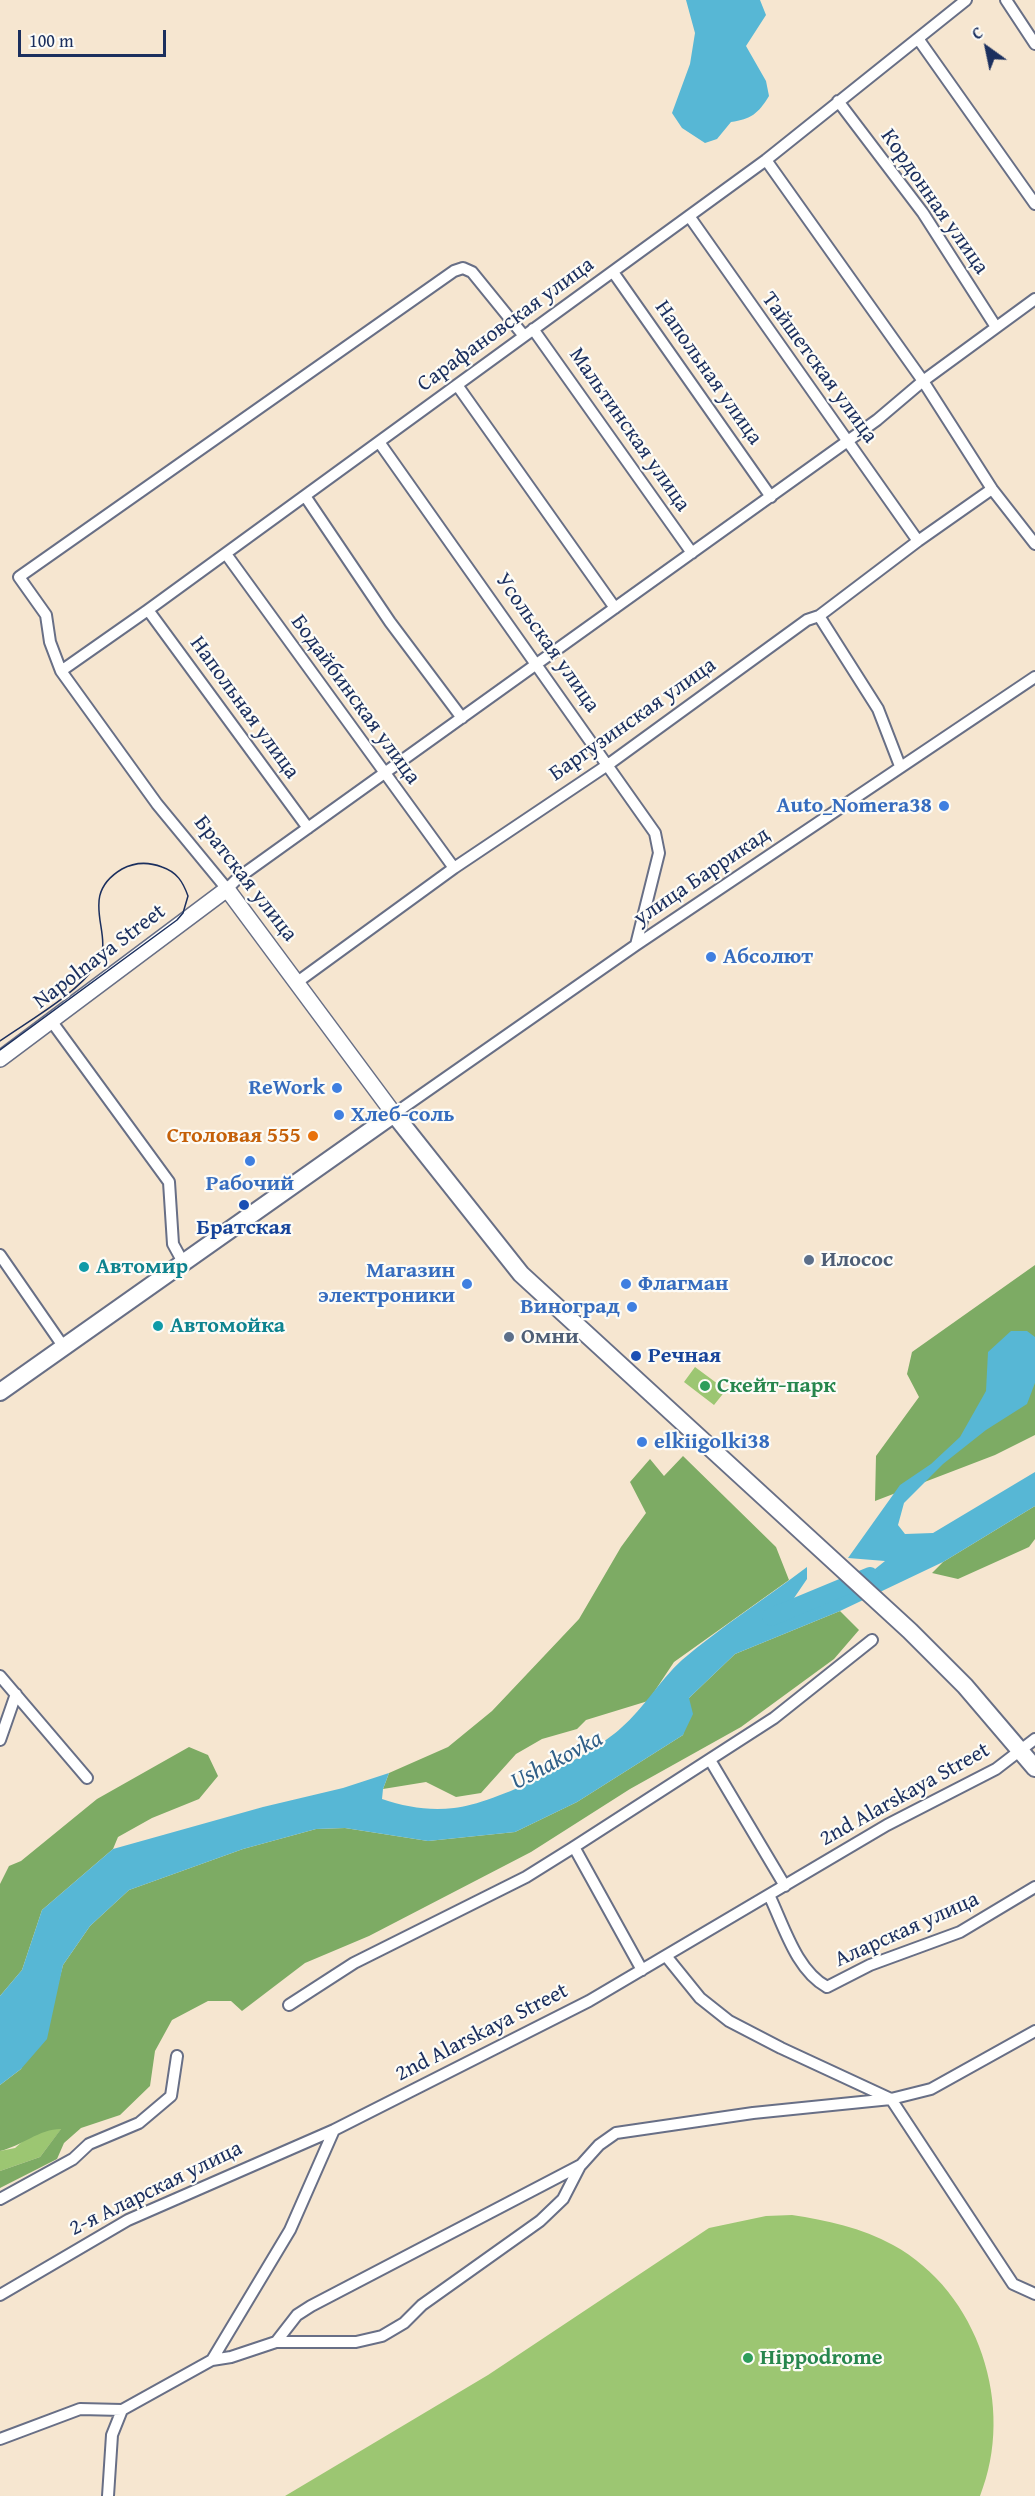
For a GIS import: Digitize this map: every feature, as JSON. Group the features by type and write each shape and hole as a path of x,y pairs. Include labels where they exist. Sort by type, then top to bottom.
{"main road":[{"path":"0,1392 394,1114 520,1274 910,1631 965,1686 1035,1768"}],"street":[{"name":"Сарафановская улица","path":"61,671 226,554 766,160 838,101 919,40 966,0"},
{"path":"1006,0 1035,44"},
{"path":"919,40 1035,204"},
{"name":"Кордонная улица","path":"838,101 922,213 996,327"},
{"path":"766,160 923,381 992,489 1035,544"},
{"name":"Тайшетская улица","path":"689,216 918,541"},
{"name":"Мальтинская улица","path":"61,671 50,642 46,615 19,577 454,271 463,268 472,272 529,333 692,553"},
{"name":"Напольная улица","path":"613,272 771,497"},
{"path":"227,889 238,878 848,441 923,381 1035,299"},
{"path":"457,385 615,608"},
{"name":"Усольская улица","path":"379,442 538,663 655,833 659,853 636,945"},
{"name":"Баргузинская улица","path":"296,983 454,868 609,764 807,620 819,616 918,541 992,489"},
{"path":"305,496 390,622 462,718"},
{"name":"Бодайбинская улица","path":"226,554 383,774 454,868"},
{"name":"Напольная улица","path":"148,610 308,828"},
{"path":"819,616 878,709 900,766"},
{"name":"Братская улица","path":"61,671 157,804 227,889 394,1114"},
{"name":"улица Баррикад","path":"394,1114 636,945 900,766 1035,678"},
{"name":"Napolnaya Street","path":"0,1059 227,889"},
{"path":"52,1022 169,1182 173,1244 184,1264"},
{"path":"0,1256 63,1346"},
{"path":"289,2005 354,1963 526,1877 574,1847 774,1718 872,1640"},
{"path":"0,1676 87,1778"},
{"path":"0,1740 16,1694"},
{"name":"2nd Alarskaya Street","path":"334,2130 589,2001 887,1825 979,1779 1020,1752 1035,1739"},
{"path":"710,1760 785,1886"},
{"path":"574,1847 642,1970"},
{"name":"Аларская улица","path":"769,1895 803,1965 815,1980 827,1987 870,1965 960,1932 1035,1887"},
{"path":"666,1956 700,1998 729,2021 891,2099 1012,2284 1035,2294"},
{"path":"0,2439 80,2409 122,2410 212,2360 231,2357 276,2342 356,2342 382,2336 404,2323 422,2305 540,2221 563,2199 581,2165 598,2145 616,2133 753,2113 891,2099 931,2089 1035,2031"},
{"path":"0,2199 73,2159 89,2144 139,2123 171,2096 177,2056"},
{"path":"212,2360 290,2230 334,2130"},
{"name":"2-я Аларская улица","path":"0,2295 128,2220 334,2130"},
{"path":"276,2342 297,2315 311,2306 581,2165"},
{"path":"108,2496 112,2435 122,2410"}],"green space":[{"path":"1035,1265 1035,1435 995,1455 875,1501 876,1456 919,1397 907,1374 912,1352"},
{"name":"Скейт-парк","path":"695,1367 726,1390 714,1405 684,1382"},
{"path":"683,1456 776,1547 789,1580 674,1662 648,1701 586,1720 577,1729 542,1739 516,1754 481,1793 456,1797 426,1782 383,1789 389,1773 448,1747 492,1711 579,1619 621,1547 646,1513 630,1482 650,1459 664,1476"},
{"path":"1035,1506 1035,1539 1029,1547 958,1579 932,1573 943,1562"},
{"path":"840,1611 859,1630 834,1659 741,1727 630,1789 531,1852 369,1936 305,1963 242,2011 231,2001 208,2001 172,2020 155,2051 150,2086 120,2115 81,2128 64,2143 57,2159 0,2188 0,2171 40,2157 61,2129 45,2132 0,2151 0,2085 21,2069 56,1992 63,1965 90,1926 129,1890 243,1849 316,1829 345,1828 428,1841 515,1832 577,1802 683,1735 689,1698 735,1654"},
{"path":"189,1747 208,1755 218,1776 199,1799 152,1818 118,1837 113,1849 42,1910 22,1970 0,1996 0,1884 9,1866 21,1861 97,1799"},
{"path":"86,2086 62,2128 40,2157 0,2171 0,2151 15,2148"},
{"name":"Hippodrome","path":"792,2215 844,2226 881,2239 923,2266 948,2292 968,2322 982,2355 991,2390 994,2426 990,2462 980,2496 285,2496 488,2375 709,2228 766,2216"}],"water":[{"path":"686,0 760,0 766,15 746,46 766,81 769,96 753,115 731,122 717,139 705,143 682,128 672,113 690,64 695,33"},
{"path":"1011,1331 1027,1331 1035,1337 1035,1383 1027,1404 986,1430 943,1464 904,1503 898,1525 905,1534 933,1533 1035,1472 1035,1506 943,1562 840,1611 735,1654 689,1698 693,1714 683,1735 577,1802 515,1832 428,1841 345,1828 316,1829 243,1849 129,1890 90,1926 63,1965 47,2039 21,2069 0,2085 0,1996 22,1970 42,1910 113,1849 263,1807 343,1788 389,1773 382,1799 427,1809 445,1809 472,1805 493,1798 566,1765 621,1728 682,1660 807,1567 807,1579 792,1601 794,1615 849,1590 885,1561 848,1558 900,1485 931,1464 960,1437 986,1391 988,1352"}],"waterway":[{"name":"Ushakovka","path":"771,1617 870,1576"}],"tram line":[{"path":"0,1041 78,986 97,964 102,953 103,941 99,904 101,892 108,880 122,869 142,864 162,867 179,878 188,896 183,913 177,920 0,1050"}],"place":[{"name":"Auto_Nomera38","path":"944,806"},
{"name":"Абсолют","path":"711,957"},
{"name":"ReWork","path":"337,1088"},
{"name":"Хлеб-соль","path":"339,1115"},
{"name":"Столовая 555","path":"313,1136"},
{"name":"Рабочий","path":"250,1161"},
{"name":"Братская","path":"244,1205"},
{"name":"Илосос","path":"809,1260"},
{"name":"Автомир","path":"84,1267"},
{"name":"Магазин электроники","path":"467,1284"},
{"name":"Флагман","path":"626,1284"},
{"name":"Виноград","path":"632,1307"},
{"name":"Автомойка","path":"158,1326"},
{"name":"Омни","path":"509,1337"},
{"name":"Речная","path":"636,1356"},
{"name":"Скейт-парк","path":"705,1386"},
{"name":"elkiigolki38","path":"642,1442"},
{"name":"Hippodrome","path":"748,2358"}]}
